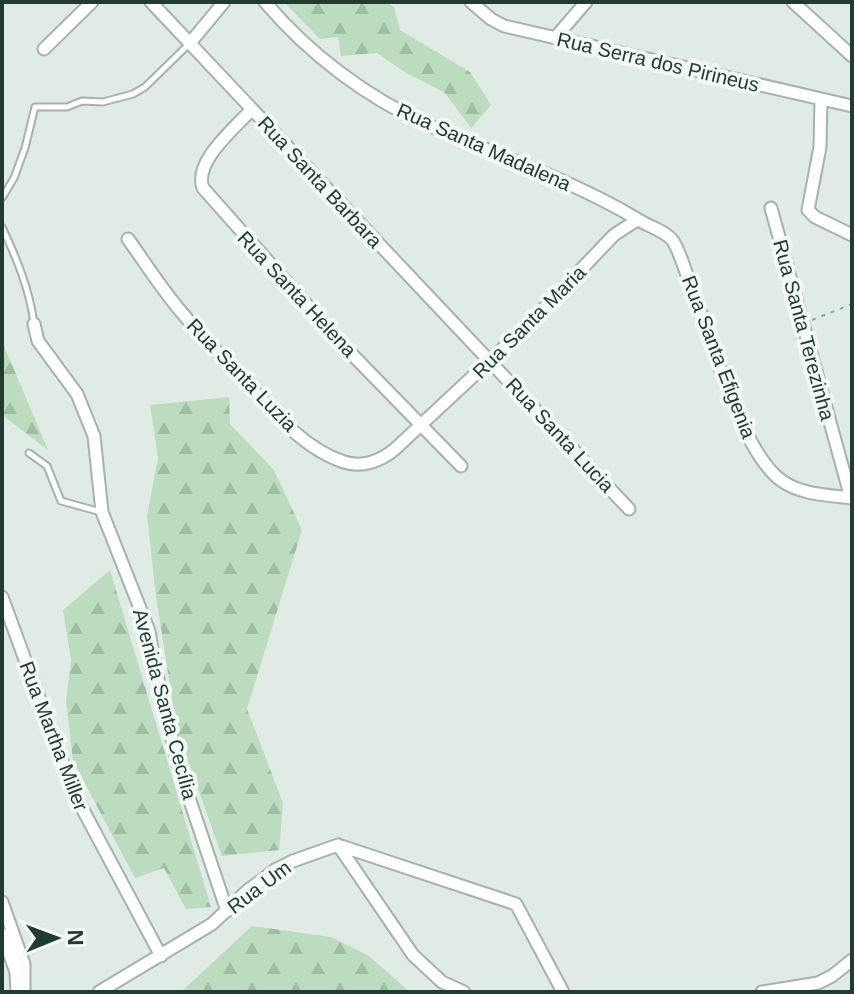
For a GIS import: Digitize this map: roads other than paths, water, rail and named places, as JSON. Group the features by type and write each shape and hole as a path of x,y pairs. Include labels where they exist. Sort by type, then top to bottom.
{"street":[{"path":"44,49 92,2"},
{"name":"Rua Santa Barbara","path":"151,2 491,361"},
{"path":"190,43 224,2"},
{"name":"Rua Santa Madalena","path":"265,2 303,42 382,101 429,125 609,202 637,220"},
{"name":"Rua Serra dos Pirineus","path":"471,2 504,26 852,106"},
{"path":"555,38 586,2"},
{"path":"793,2 852,56"},
{"path":"821,100 820,147 808,210 852,235"},
{"name":"Rua Santa Helena","path":"251,110 206,162 201,176 203,188 338,340 461,466"},
{"name":"Rua Santa Terezinha","path":"771,208 852,498"},
{"name":"Rua Santa Maria","path":"421,426 491,361 614,235 637,220"},
{"name":"Rua Santa Efigenia","path":"637,220 672,240 700,307 729,393 764,464 791,487 852,498"},
{"name":"Rua Santa Luzia","path":"128,239 192,324 268,406 325,453 346,463 373,462 387,456 421,426"},
{"name":"Avenida Santa Cecília","path":"34,324 43,351 77,394 94,436 102,512 149,631 179,768 227,911"},
{"name":"Rua Santa Lucia","path":"491,361 629,509"},
{"name":"Rua Martha Miller","path":"2,597 74,793 161,956"},
{"path":"338,845 413,955 442,982 464,992"},
{"path":"338,845 516,904 563,992"},
{"name":"Rua Um","path":"99,992 161,956 227,911 275,870 338,845"},
{"path":"2,902 24,964 24,992"},
{"path":"2,934 16,972 17,992"},
{"path":"762,992 818,983 852,960"}],"lane":[{"path":"2,198 14,178 25,148 33,108 67,107 82,101 103,102 133,94 145,87 190,43"},
{"path":"2,227 31,303 34,324"},
{"path":"29,453 47,466 61,501 102,512"}]}
